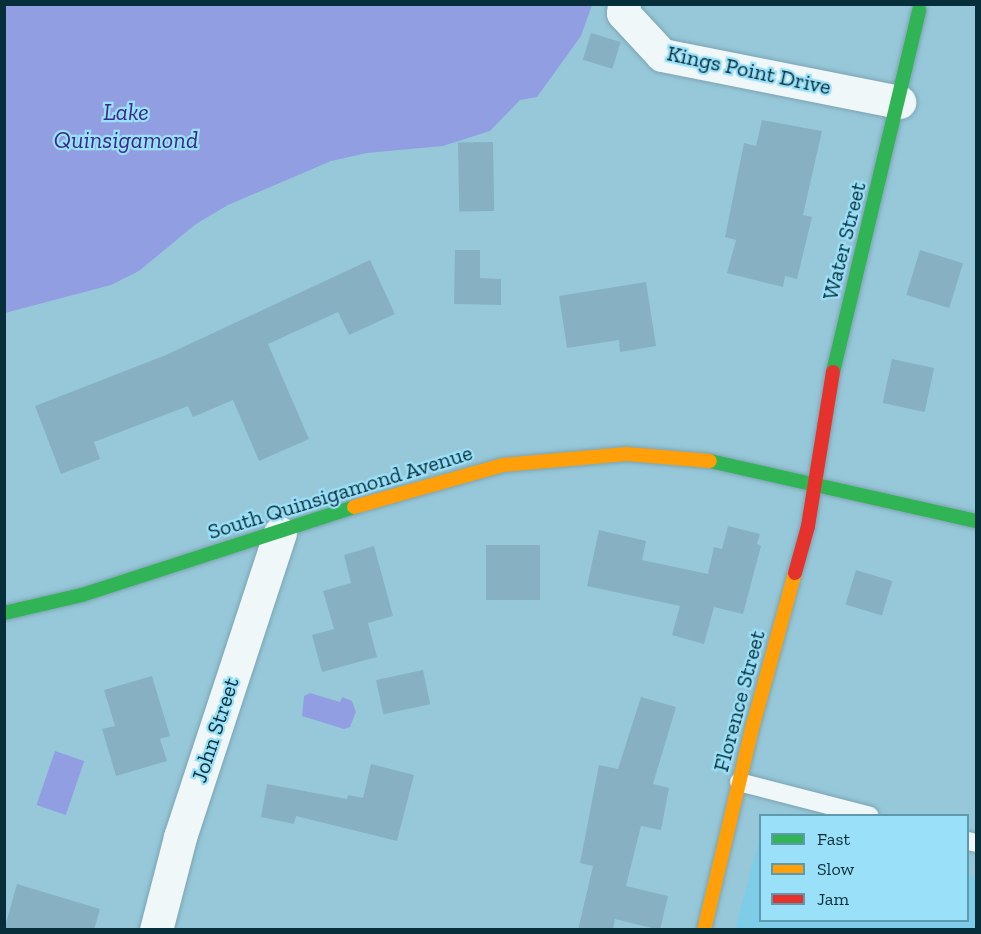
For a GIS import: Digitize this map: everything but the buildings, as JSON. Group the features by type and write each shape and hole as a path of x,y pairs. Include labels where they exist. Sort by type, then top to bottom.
{"main road":[{"name":"Water Street","path":"818,484 829,389 920,10"},
{"name":"South Quinsigamond Avenue","path":"4,613 82,595 280,533 394,492 467,473 586,455 697,458 976,521"},
{"name":"Florence Street","path":"704,930 739,782 818,484"}],"street":[{"name":"Kings Point Drive","path":"624,4 623,13 662,55 899,102"},
{"name":"John Street","path":"156,930 180,837 280,533"}],"lane":[{"path":"739,782 862,814"}],"shaded area":[{"path":"759,841 759,922 969,922 969,875 976,878 976,929 735,929"}],"water":[{"name":"Lake Quinsigamond","path":"5,4 592,5 581,36 537,97 520,100 490,131 443,146 367,153 331,161 228,205 196,224 139,271 111,285 5,313"},
{"path":"310,693 340,702 342,697 352,701 356,712 350,727 344,729 302,716 304,696"},
{"path":"55,751 84,761 66,815 36,805"}],"traffic: fast":[{"path":"833,372 919,10"},
{"path":"710,461 976,521"},
{"path":"4,613 82,595 354,507"}],"traffic: slow":[{"path":"354,507 503,465 627,454 710,461"},
{"path":"704,930 753,725 795,573"}],"traffic: jam":[{"path":"795,573 808,526 833,372"}]}
